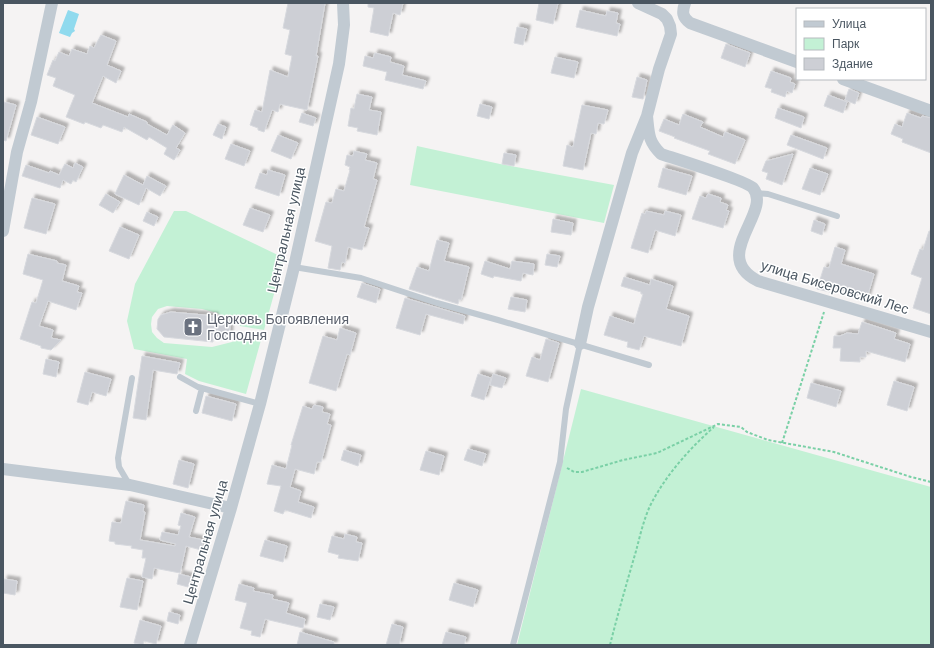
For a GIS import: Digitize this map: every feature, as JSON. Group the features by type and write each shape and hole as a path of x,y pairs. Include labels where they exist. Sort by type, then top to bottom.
{"street":[{"path":"3,231 17,152 31,102 52,3"},
{"name":"Центральная улица","path":"190,645 260,404 294,267 339,64 344,25 343,3"},
{"path":"580,344 588,307 632,153 647,116 659,69 671,34 668,23 662,14 638,3"},
{"path":"685,3 683,8 683,16 685,20 690,23 796,62"},
{"path":"846,80 931,111"},
{"path":"647,116 649,135 653,146 661,154 738,181 752,187 756,193"},
{"name":"улица Бисеровский Лес","path":"756,193 757,200 755,209 740,251 740,263 749,276 758,281 931,332"},
{"path":"3,469 130,485 231,508"}],"lane":[{"path":"668,23 683,16"},
{"path":"756,193 768,194 837,216"},
{"path":"294,267 361,278 437,303 649,365"},
{"path":"513,645 560,462 566,409 580,344"},
{"path":"180,377 202,388 260,404"},
{"path":"130,485 119,467 118,458 132,378"},
{"path":"196,411 202,388"}],"path":[{"path":"782,444 827,301"},
{"path":"610,645 620,605 650,506 662,484 678,464 703,436 718,424"},
{"path":"560,462 574,472 582,472 624,460 657,453 718,424 741,427 747,432 782,444 834,452 931,482"}],"green space":[{"path":"417,146 500,164 614,185 604,223 410,185"},
{"path":"174,211 186,211 284,258 264,330 240,326 217,313 202,309 167,306 158,309 152,317 152,332 164,343 212,347 232,342 239,337 261,340 246,394 199,381 185,374 187,359 134,349 127,321 135,284"},
{"path":"581,389 931,487 931,645 517,645"}],"water":[{"path":"68,10 79,14 74,29 75,31 70,37 59,33"}],"building":[{"path":"288,3 325,3 316,56 318,56 307,110 280,104 278,112 272,110 264,132 250,125 255,110 262,112 270,70 288,77 292,56 285,54 290,30 283,28"},
{"path":"368,3 403,3 400,15 393,13 388,36 370,32 374,8 368,7"},
{"path":"539,3 558,3 553,24 536,20"},
{"path":"580,10 606,16 607,11 618,13 616,23 620,24 617,36 576,27"},
{"path":"517,27 527,29 523,45 514,43"},
{"path":"101,35 116,41 107,65 121,71 116,83 103,76 92,103 128,117 129,114 147,122 147,124 167,135 173,125 185,133 176,148 180,150 174,160 164,154 167,148 149,137 147,140 124,127 122,132 103,125 101,128 85,122 84,124 66,117 75,95 53,86 56,78 47,75 53,60 55,61 59,52 69,56 72,49 87,54 90,46 94,48"},
{"path":"726,44 750,53 745,67 721,58"},
{"path":"375,53 391,57 390,62 404,66 402,75 426,81 423,89 385,80 387,72 363,66 365,56 373,58"},
{"path":"555,57 578,62 574,78 551,73"},
{"path":"771,71 791,78 790,82 795,84 792,93 787,91 785,97 771,92 772,89 765,87"},
{"path":"637,77 647,80 643,99 632,97"},
{"path":"849,89 859,93 855,104 845,100"},
{"path":"357,94 372,97 369,110 381,112 377,135 357,131 358,128 348,126 351,108 354,109"},
{"path":"828,95 847,102 843,113 824,106"},
{"path":"4,102 16,105 6,141 3,140"},
{"path":"480,104 492,107 489,119 477,116"},
{"path":"582,105 608,110 604,124 598,123 596,134 591,133 583,170 563,166 567,145 573,147"},
{"path":"778,108 804,117 801,128 775,118"},
{"path":"302,113 316,118 313,126 299,122"},
{"path":"907,113 921,118 922,116 931,118 931,153 902,142 903,139 891,134 895,124 902,127"},
{"path":"683,114 703,122 700,127 723,137 725,132 745,140 735,164 708,154 710,151 659,131 664,119 679,125"},
{"path":"37,117 65,127 58,144 31,135"},
{"path":"218,124 226,127 222,139 213,135"},
{"path":"278,135 298,143 291,159 271,151"},
{"path":"791,135 827,148 823,159 787,145"},
{"path":"231,144 250,151 244,166 225,159"},
{"path":"354,151 367,154 365,160 377,163 373,179 377,180 364,227 369,228 362,250 348,247 345,263 342,262 340,270 328,268 332,246 315,241 326,202 332,203 336,189 344,191 350,170 350,167 345,165 347,155 353,156"},
{"path":"504,153 516,155 514,166 502,164"},
{"path":"793,154 782,185 766,179 768,173 762,171 766,161"},
{"path":"75,163 83,167 76,182 73,180 71,184 63,180 60,188 22,176 26,165 49,173 50,171 59,175 65,164 73,168"},
{"path":"663,168 692,176 686,195 658,187"},
{"path":"810,168 828,174 820,195 802,189"},
{"path":"268,170 285,175 279,196 255,188 260,173 267,175"},
{"path":"124,175 143,185 147,176 166,186 160,196 146,188 139,205 115,194"},
{"path":"106,194 120,202 113,213 99,205"},
{"path":"708,194 721,198 720,202 728,205 726,210 729,211 723,228 692,219 700,196 706,198"},
{"path":"32,198 55,204 46,234 24,228"},
{"path":"250,208 270,215 263,232 243,225"},
{"path":"646,211 664,215 665,211 681,215 675,236 655,230 648,253 631,248 642,213 645,214"},
{"path":"147,212 158,217 154,226 143,221"},
{"path":"553,219 573,223 571,235 551,232"},
{"path":"814,220 825,224 822,235 811,231"},
{"path":"120,227 139,235 129,259 109,251"},
{"path":"929,231 931,231 931,314 913,308 922,278 911,274 920,249 923,250"},
{"path":"437,240 449,243 444,261 469,267 461,300 459,299 458,304 409,289 417,267 429,271"},
{"path":"835,247 845,250 841,264 874,274 867,298 831,287 830,292 817,289 824,267 829,268"},
{"path":"28,254 57,261 57,263 66,265 62,281 79,286 77,292 82,293 76,310 48,301 39,326 53,330 51,338 61,340 51,350 41,348 41,346 20,339 32,302 36,303 43,280 23,274"},
{"path":"547,254 560,256 557,267 545,265"},
{"path":"485,261 510,269 512,261 534,264 533,275 523,273 521,281 494,276 493,278 481,274"},
{"path":"624,277 650,285 651,279 673,286 666,309 689,316 681,346 644,336 639,350 627,347 628,342 604,335 610,316 634,324 643,294 621,286"},
{"path":"362,283 380,289 376,303 357,297"},
{"path":"511,297 527,300 525,312 508,309"},
{"path":"405,298 465,316 463,324 426,314 420,335 396,328"},
{"name":"Церковь Богоявления Господня","path":"171,312 215,316 214,323 230,324 229,338 213,336 213,342 164,337 157,329 158,319 161,315"},
{"path":"862,322 896,333 894,339 910,344 905,362 866,351 866,357 860,357 860,362 840,361 841,348 833,348 834,336 840,336 847,333 858,334"},
{"path":"340,328 356,333 350,355 347,354 336,391 309,383 323,336 337,340"},
{"path":"546,339 559,343 548,382 526,376 532,357 540,360"},
{"path":"142,356 180,363 177,374 153,370 146,420 133,418"},
{"path":"46,359 59,362 56,377 43,374"},
{"path":"85,372 111,379 106,396 92,392 88,405 77,402"},
{"path":"478,374 491,378 484,400 471,396"},
{"path":"493,374 506,378 502,388 490,385"},
{"path":"894,381 914,387 907,411 887,405"},
{"path":"811,383 841,391 836,407 807,398"},
{"path":"206,396 236,404 232,421 202,413"},
{"path":"314,405 323,407 322,412 330,414 327,424 331,425 321,462 317,462 314,474 295,469 290,487 301,491 298,502 314,507 311,518 285,510 283,514 274,511 281,486 267,484 272,465 286,469 291,445 303,406 312,409"},
{"path":"468,449 486,454 482,466 464,460"},
{"path":"344,450 361,455 358,466 341,460"},
{"path":"426,451 444,456 439,475 420,470"},
{"path":"179,460 194,464 188,488 173,484"},
{"path":"126,501 144,505 143,512 145,512 140,540 175,546 176,544 160,540 162,532 178,535 181,526 178,525 181,513 195,517 189,537 203,540 201,550 186,546 180,573 154,568 152,579 142,577 146,558 142,558 143,550 131,548 132,546 115,544 115,542 109,541 112,522 121,523"},
{"path":"345,534 357,537 356,542 362,543 358,561 338,558 339,555 328,552 332,536 344,539"},
{"path":"265,540 287,546 283,562 260,556"},
{"path":"179,574 191,577 188,587 177,584"},
{"path":"127,578 143,581 137,610 120,607"},
{"path":"4,579 17,581 15,595 3,593"},
{"path":"454,583 478,590 473,607 449,600"},
{"path":"239,584 254,588 253,591 273,595 272,599 289,603 286,613 305,619 303,628 265,619 260,637 251,635 252,631 240,628 247,603 235,600"},
{"path":"320,604 334,607 330,620 317,617"},
{"path":"169,612 180,615 178,624 167,621"},
{"path":"140,620 161,626 156,644 144,641 143,645 134,643"},
{"path":"392,624 403,627 399,645 386,645"},
{"path":"300,632 334,642 334,645 297,645"},
{"path":"446,632 466,637 464,645 442,645"}],"place":[{"name":"Церковь Богоявления Господня","path":"193,327"}]}
